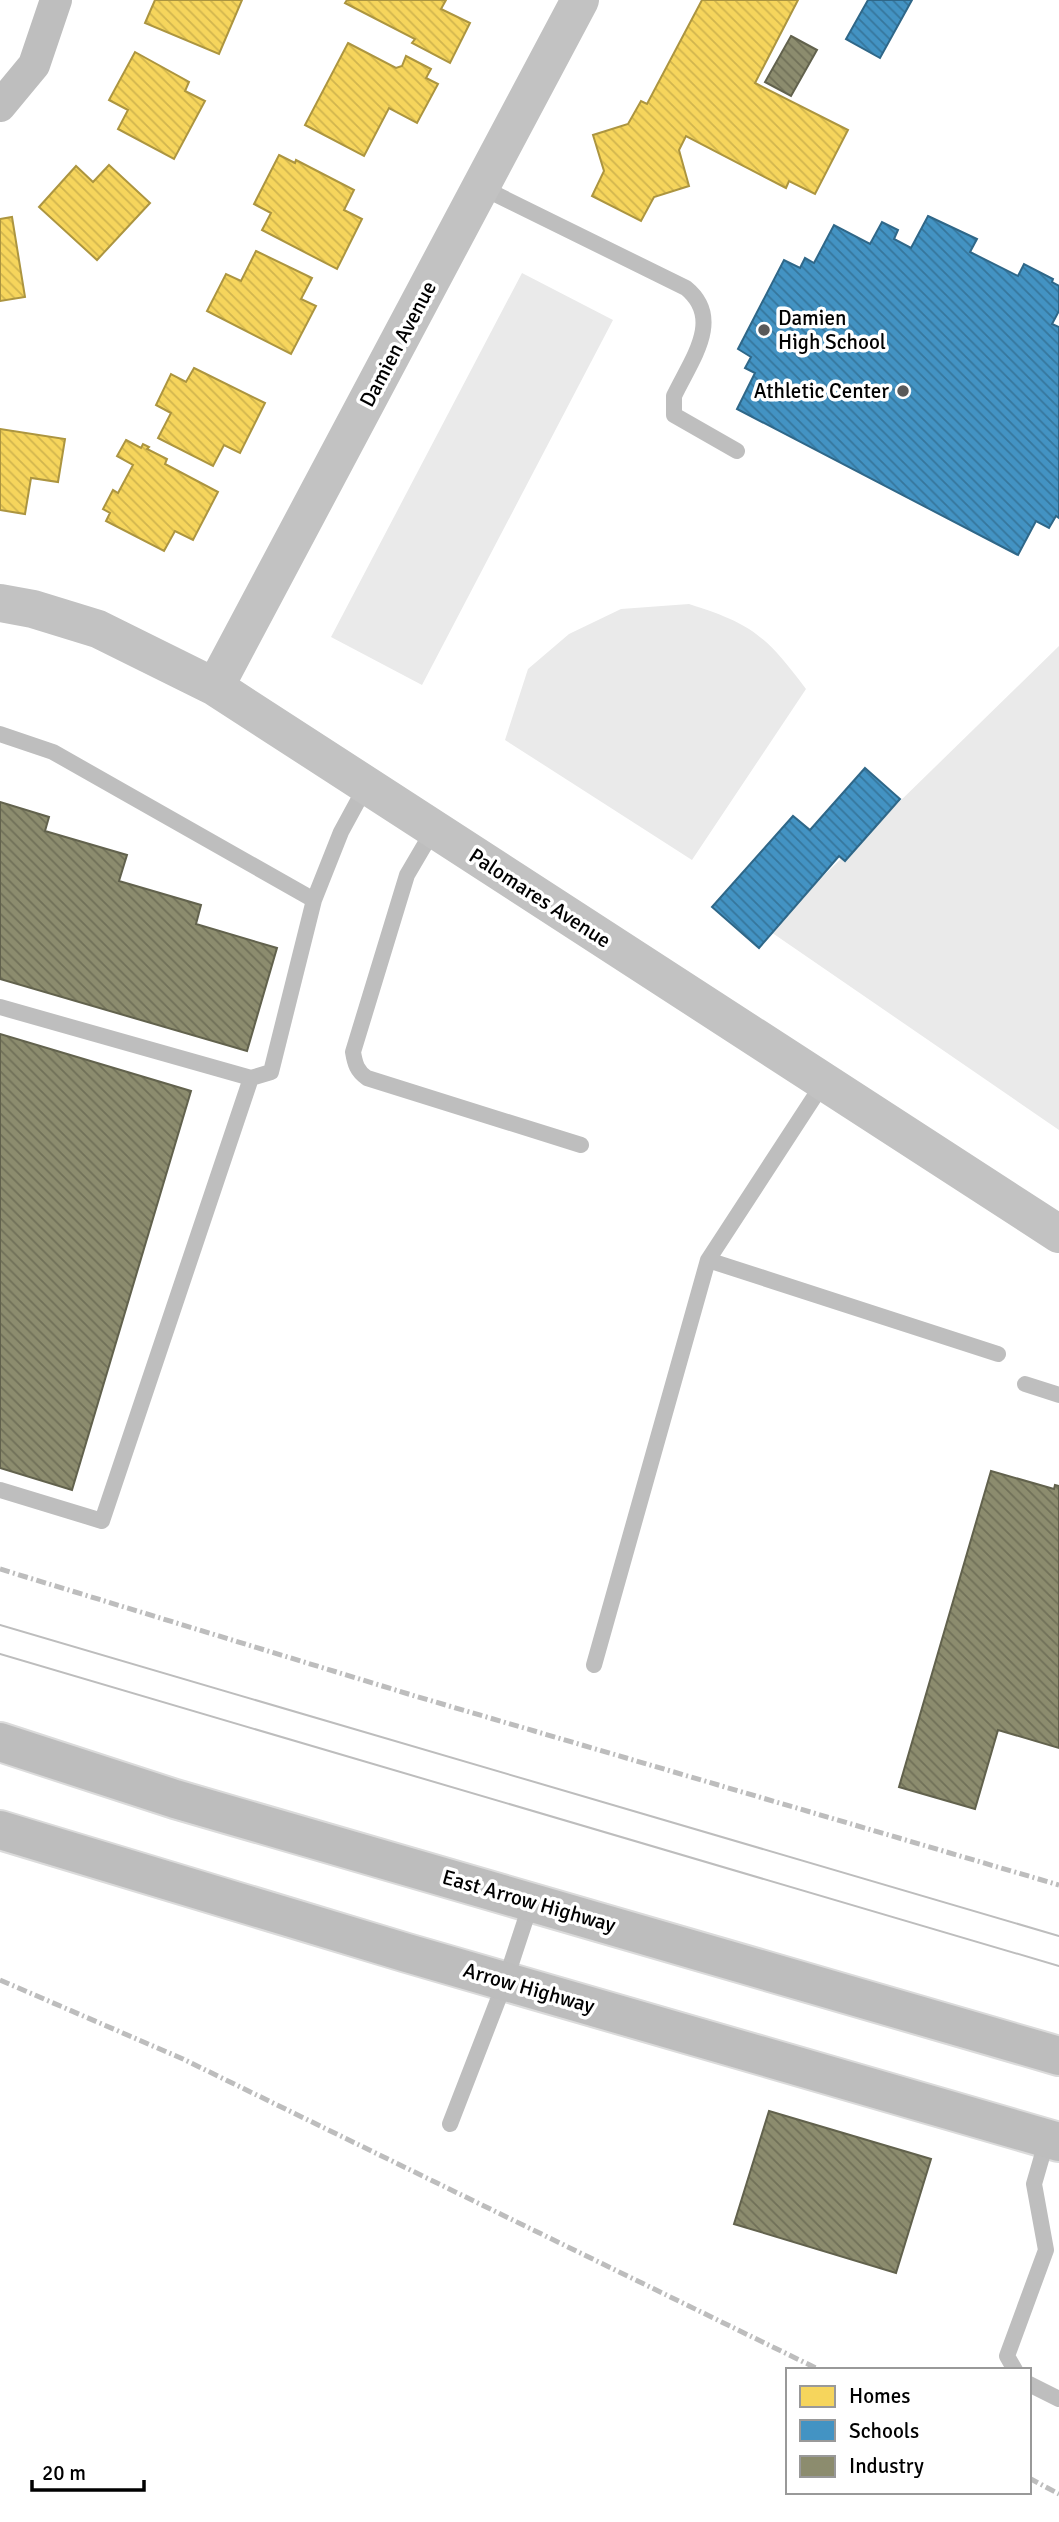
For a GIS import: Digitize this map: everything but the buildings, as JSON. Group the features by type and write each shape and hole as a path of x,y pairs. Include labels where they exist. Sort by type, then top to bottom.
{"main road":[{"name":"East Arrow Highway","path":"0,1742 175,1799 1059,2056"},
{"name":"Arrow Highway","path":"0,1830 505,1982 1053,2141"}],"street":[{"path":"0,106 34,65 56,0"},
{"name":"Damien Avenue","path":"215,687 580,0"},
{"name":"Palomares Avenue","path":"0,603 33,609 98,629 215,687 1059,1234"}],"lane":[{"path":"481,187 686,288 698,298 704,309 705,325 672,408 674,415 737,451"},
{"path":"0,734 53,752 314,900"},
{"path":"0,1007 251,1078 271,1073 314,900 341,832 366,786"},
{"path":"434,829 407,875 353,1052 354,1063 359,1073 367,1078 581,1145"},
{"path":"0,1490 102,1521 251,1078"},
{"path":"594,1665 708,1260 824,1082"},
{"path":"708,1260 998,1354"},
{"path":"1025,1384 1059,1395"},
{"path":"450,2124 505,1982 532,1902"},
{"path":"1014,2368 1007,2356 1046,2250 1034,2184 1053,2141"},
{"path":"1031,2385 1059,2399"}],"shaded area":[{"path":"522,273 613,320 422,685 331,637"},
{"path":"689,604 729,618 757,635 780,657 806,689 692,860 505,740 528,669 569,634 621,609"},
{"path":"1059,646 1059,1130 768,930"}],"tram line":[{"path":"0,1625 1059,1936"},
{"path":"0,1654 1059,1966"}],"railway":[{"path":"0,1569 415,1696 1059,1885"},
{"path":"0,1980 183,2059 816,2368"},
{"path":"1031,2479 1059,2494"}],"place":[{"name":"Damien High School","path":"764,330"},
{"name":"Athletic Center","path":"903,391"}]}
